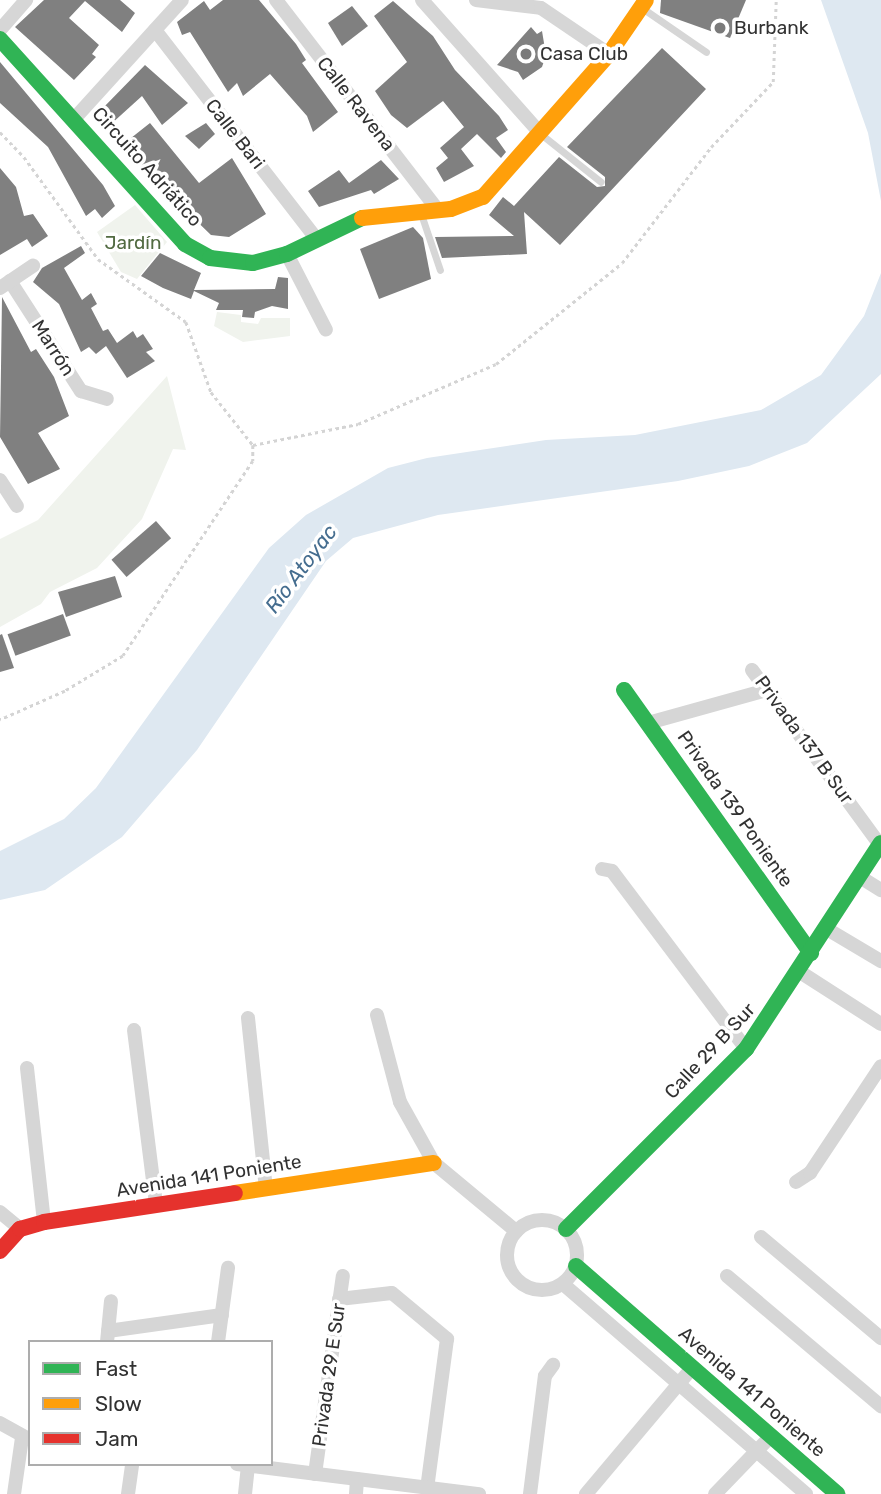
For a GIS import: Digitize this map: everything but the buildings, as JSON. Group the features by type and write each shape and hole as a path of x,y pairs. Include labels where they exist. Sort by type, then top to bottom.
{"street":[{"path":"0,30 26,0"},
{"path":"75,118 182,0"},
{"name":"Calle Ravena","path":"276,0 436,208"},
{"path":"422,0 541,134"},
{"path":"476,0 541,8 609,54"},
{"name":"Circuito Adriático","path":"0,39 75,118 185,244 229,261 253,263 286,254 315,237 373,213 468,206 483,197 609,54 645,5"},
{"name":"Calle Bari","path":"155,30 315,237"},
{"path":"286,254 326,330"},
{"path":"5,285 33,266"},
{"name":"Marrón","path":"5,285 81,391 107,399"},
{"path":"0,480 17,506"},
{"name":"Privada 137 B Sur","path":"752,670 880,844"},
{"name":"Privada 139 Poniente","path":"624,690 811,953"},
{"path":"648,723 767,690"},
{"name":"Calle 29 B Sur","path":"566,1229 746,1049 800,972 880,844"},
{"path":"602,869 612,871 746,1049"},
{"path":"859,877 881,890"},
{"path":"827,929 881,961"},
{"path":"800,972 881,1024"},
{"path":"377,1015 400,1102 434,1163 516,1231"},
{"path":"248,1018 266,1188"},
{"path":"134,1030 156,1205"},
{"path":"796,1182 810,1172 881,1066"},
{"path":"27,1068 44,1222"},
{"name":"Avenida 141 Poniente","path":"20,1229 44,1222 434,1163"},
{"path":"0,1212 20,1229 0,1251"},
{"path":"535,1221 566,1229 574,1240 576,1266 563,1284 544,1291 516,1279 507,1260 516,1231 535,1221"},
{"path":"761,1237 881,1338"},
{"name":"Avenida 141 Poniente","path":"576,1266 834,1493"},
{"path":"218,1340 228,1268"},
{"name":"Privada 29 E Sur","path":"316,1474 343,1276"},
{"path":"727,1276 881,1406"},
{"path":"563,1284 806,1494"},
{"path":"339,1299 392,1293 447,1339 427,1488"},
{"path":"111,1301 108,1337 222,1315"},
{"path":"530,1494 545,1376 553,1365"},
{"path":"586,1494 692,1368"},
{"path":"0,1423 26,1438 15,1494"},
{"path":"715,1494 771,1436"},
{"path":"128,1494 132,1466"},
{"path":"242,1466 245,1494"},
{"path":"250,1466 316,1474 357,1486 427,1488 477,1494"}],"lane":[{"path":"645,5 706,52"},
{"path":"541,134 601,182"},
{"path":"419,208 440,270"}],"path":[{"path":"253,446 358,424 496,364 622,263 711,147 773,82 776,0"},
{"path":"0,132 24,156 98,259 186,322 211,392 253,446 253,461 123,656 65,691 0,720"}],"green space":[{"name":"Jardín","path":"135,205 167,242 137,279 121,272 97,232"},
{"path":"217,312 241,315 241,322 258,324 261,318 290,318 290,336 243,342 214,326"},
{"path":"167,376 186,450 173,449 142,519 97,568 50,592 41,604 0,627 0,539 38,520"}],"water":[{"path":"821,0 881,0 881,201 868,133"},
{"name":"Río Atoyac","path":"881,273 881,374 807,443 749,466 678,481 438,515 353,538 326,561 197,750 122,837 45,890 0,900 0,851 64,819 96,788 269,548 306,515 388,468 427,458 546,440 635,435 761,410 821,375 864,316"}],"traffic: fast":[{"path":"0,39 185,244 210,258 253,263 287,254 362,218"},
{"path":"624,690 811,953"},
{"path":"566,1229 746,1049 881,843"},
{"path":"576,1266 837,1494"}],"traffic: slow":[{"path":"362,218 451,209 483,197 609,54 646,0"},
{"path":"235,1193 434,1163"}],"traffic: jam":[{"path":"0,1251 20,1229 44,1222 235,1193"}],"place":[{"name":"Burbank","path":"720,28"},
{"name":"Casa Club","path":"526,54"}]}
